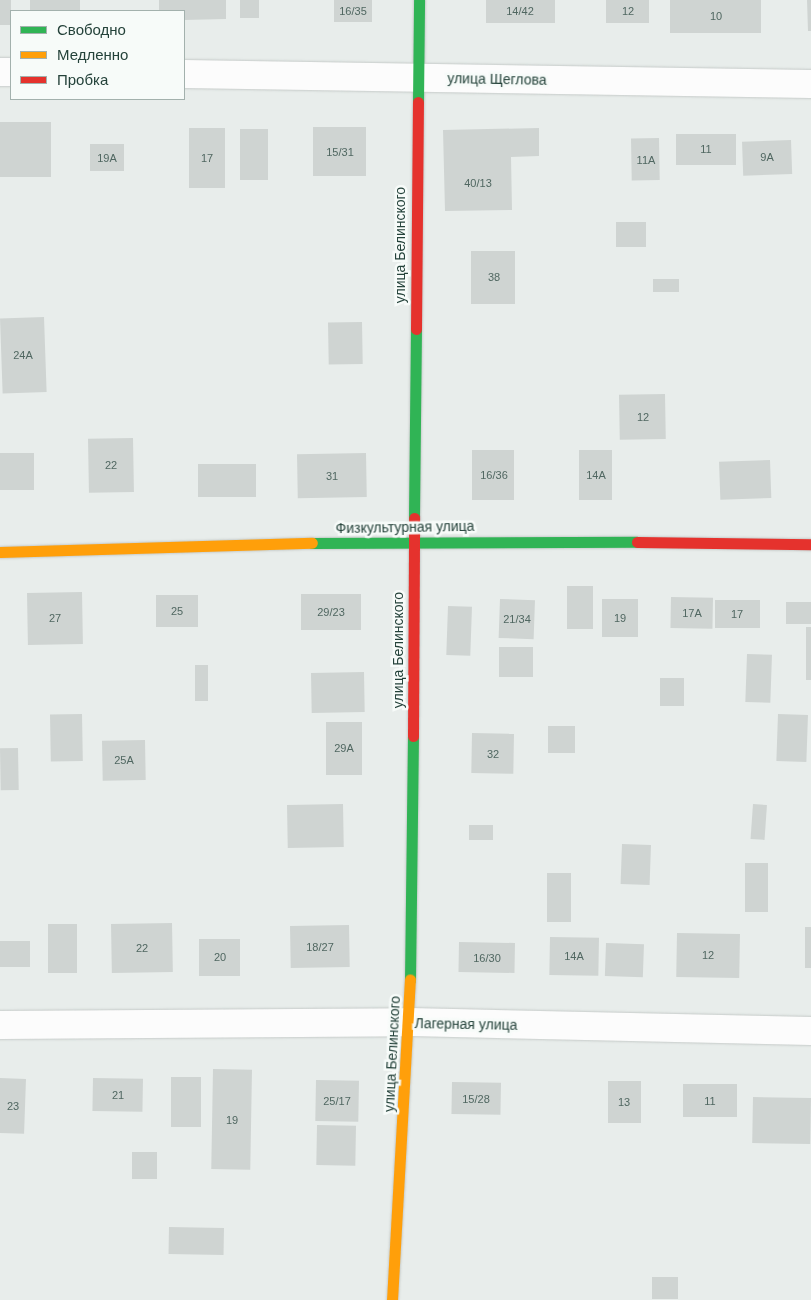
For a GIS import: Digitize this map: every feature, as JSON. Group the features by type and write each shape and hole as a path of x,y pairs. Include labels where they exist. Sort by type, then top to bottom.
{"street":[{"name":"улица Белинского","path":"392,1300 410,1022 415,77 419,0"},
{"name":"улица Щеглова","path":"185,74 811,84"},
{"name":"Физкультурная улица","path":"0,552 414,540 811,544"},
{"name":"Лагерная улица","path":"0,1025 410,1022 811,1031"}],"building":[{"path":"0,0 11,0 10,25 0,25"},
{"path":"30,0 80,0 80,10 30,10"},
{"path":"159,0 226,0 226,19 185,20 185,10 159,10"},
{"path":"240,0 259,0 259,18 240,18"},
{"path":"334,0 372,0 372,22 334,22"},
{"path":"486,0 555,0 555,23 486,23"},
{"path":"606,0 649,0 649,23 606,23"},
{"path":"670,0 761,0 761,33 670,33"},
{"path":"807,0 811,0 811,31 808,31"},
{"path":"0,122 51,122 51,177 0,177"},
{"path":"313,127 366,127 366,176 313,176"},
{"path":"189,128 225,128 225,188 189,188"},
{"path":"539,128 539,156 511,157 512,210 445,211 443,130"},
{"path":"240,129 268,129 268,180 240,180"},
{"path":"676,134 736,134 736,165 676,165"},
{"path":"631,138 659,138 660,180 632,180"},
{"path":"791,140 792,174 743,176 742,142"},
{"path":"90,144 124,144 124,171 90,171"},
{"path":"616,222 646,222 646,247 616,247"},
{"path":"471,251 515,251 515,304 471,304"},
{"path":"653,279 679,279 679,292 653,292"},
{"path":"44,317 47,392 3,393 0,319"},
{"path":"362,322 363,364 329,365 328,323"},
{"path":"665,394 666,439 620,440 619,395"},
{"path":"133,438 134,492 89,493 88,439"},
{"path":"472,450 514,450 514,500 472,500"},
{"path":"579,450 612,450 612,500 579,500"},
{"path":"0,453 34,453 34,490 0,490"},
{"path":"366,453 367,497 298,498 297,454"},
{"path":"770,460 771,498 720,500 719,462"},
{"path":"198,464 256,464 256,497 198,497"},
{"path":"567,586 593,586 593,629 567,629"},
{"path":"82,592 83,644 28,645 27,593"},
{"path":"301,594 361,594 361,630 301,630"},
{"path":"156,595 198,595 198,627 156,627"},
{"path":"671,597 713,598 712,629 670,628"},
{"path":"500,599 535,600 534,639 499,638"},
{"path":"602,599 638,599 638,637 602,637"},
{"path":"715,600 760,600 760,628 715,628"},
{"path":"786,602 811,602 811,624 786,624"},
{"path":"448,606 472,607 470,656 446,655"},
{"path":"806,627 811,627 811,680 806,680"},
{"path":"499,647 533,647 533,677 499,677"},
{"path":"747,654 772,655 770,703 745,702"},
{"path":"195,665 208,665 208,701 195,701"},
{"path":"364,672 365,712 312,713 311,673"},
{"path":"660,678 684,678 684,706 660,706"},
{"path":"82,714 83,761 51,762 50,715"},
{"path":"778,714 808,715 806,762 776,761"},
{"path":"326,722 362,722 362,775 326,775"},
{"path":"548,726 575,726 575,753 548,753"},
{"path":"472,733 514,734 513,774 471,773"},
{"path":"145,740 146,780 103,781 102,741"},
{"path":"0,748 18,748 19,790 1,790"},
{"path":"343,804 344,847 288,848 287,805"},
{"path":"753,804 767,805 765,840 751,839"},
{"path":"469,825 493,825 493,840 469,840"},
{"path":"622,844 651,845 650,885 621,884"},
{"path":"745,863 768,863 768,912 745,912"},
{"path":"547,873 571,873 571,922 547,922"},
{"path":"172,923 173,972 112,973 111,924"},
{"path":"48,924 77,924 77,973 48,973"},
{"path":"349,925 350,967 291,968 290,926"},
{"path":"805,927 811,927 811,968 805,968"},
{"path":"677,933 740,934 739,978 676,977"},
{"path":"550,937 599,938 598,976 549,975"},
{"path":"199,939 240,939 240,976 199,976"},
{"path":"0,941 30,941 30,967 0,967"},
{"path":"459,942 515,943 514,973 458,972"},
{"path":"606,943 644,944 643,977 605,976"},
{"path":"213,1069 252,1070 250,1170 211,1169"},
{"path":"171,1077 201,1077 201,1127 171,1127"},
{"path":"0,1078 26,1079 24,1134 0,1133"},
{"path":"93,1078 143,1079 142,1112 92,1111"},
{"path":"316,1080 359,1081 358,1122 315,1121"},
{"path":"608,1081 641,1081 641,1123 608,1123"},
{"path":"452,1082 501,1083 500,1115 451,1114"},
{"path":"683,1084 737,1084 737,1117 683,1117"},
{"path":"753,1097 811,1098 810,1144 752,1143"},
{"path":"317,1125 356,1126 355,1166 316,1165"},
{"path":"132,1152 157,1152 157,1179 132,1179"},
{"path":"169,1227 224,1228 224,1255 169,1254"},
{"path":"652,1277 678,1277 678,1299 652,1299"}],"traffic: fast":[{"path":"418,102 419,0"},
{"path":"414,518 416,329"},
{"path":"312,543 637,542"},
{"path":"410,980 413,736"}],"traffic: slow":[{"path":"0,552 312,543"},
{"path":"392,1300 410,980"}],"traffic: jam":[{"path":"416,329 418,102"},
{"path":"413,736 414,518"},
{"path":"637,542 811,544"}]}
